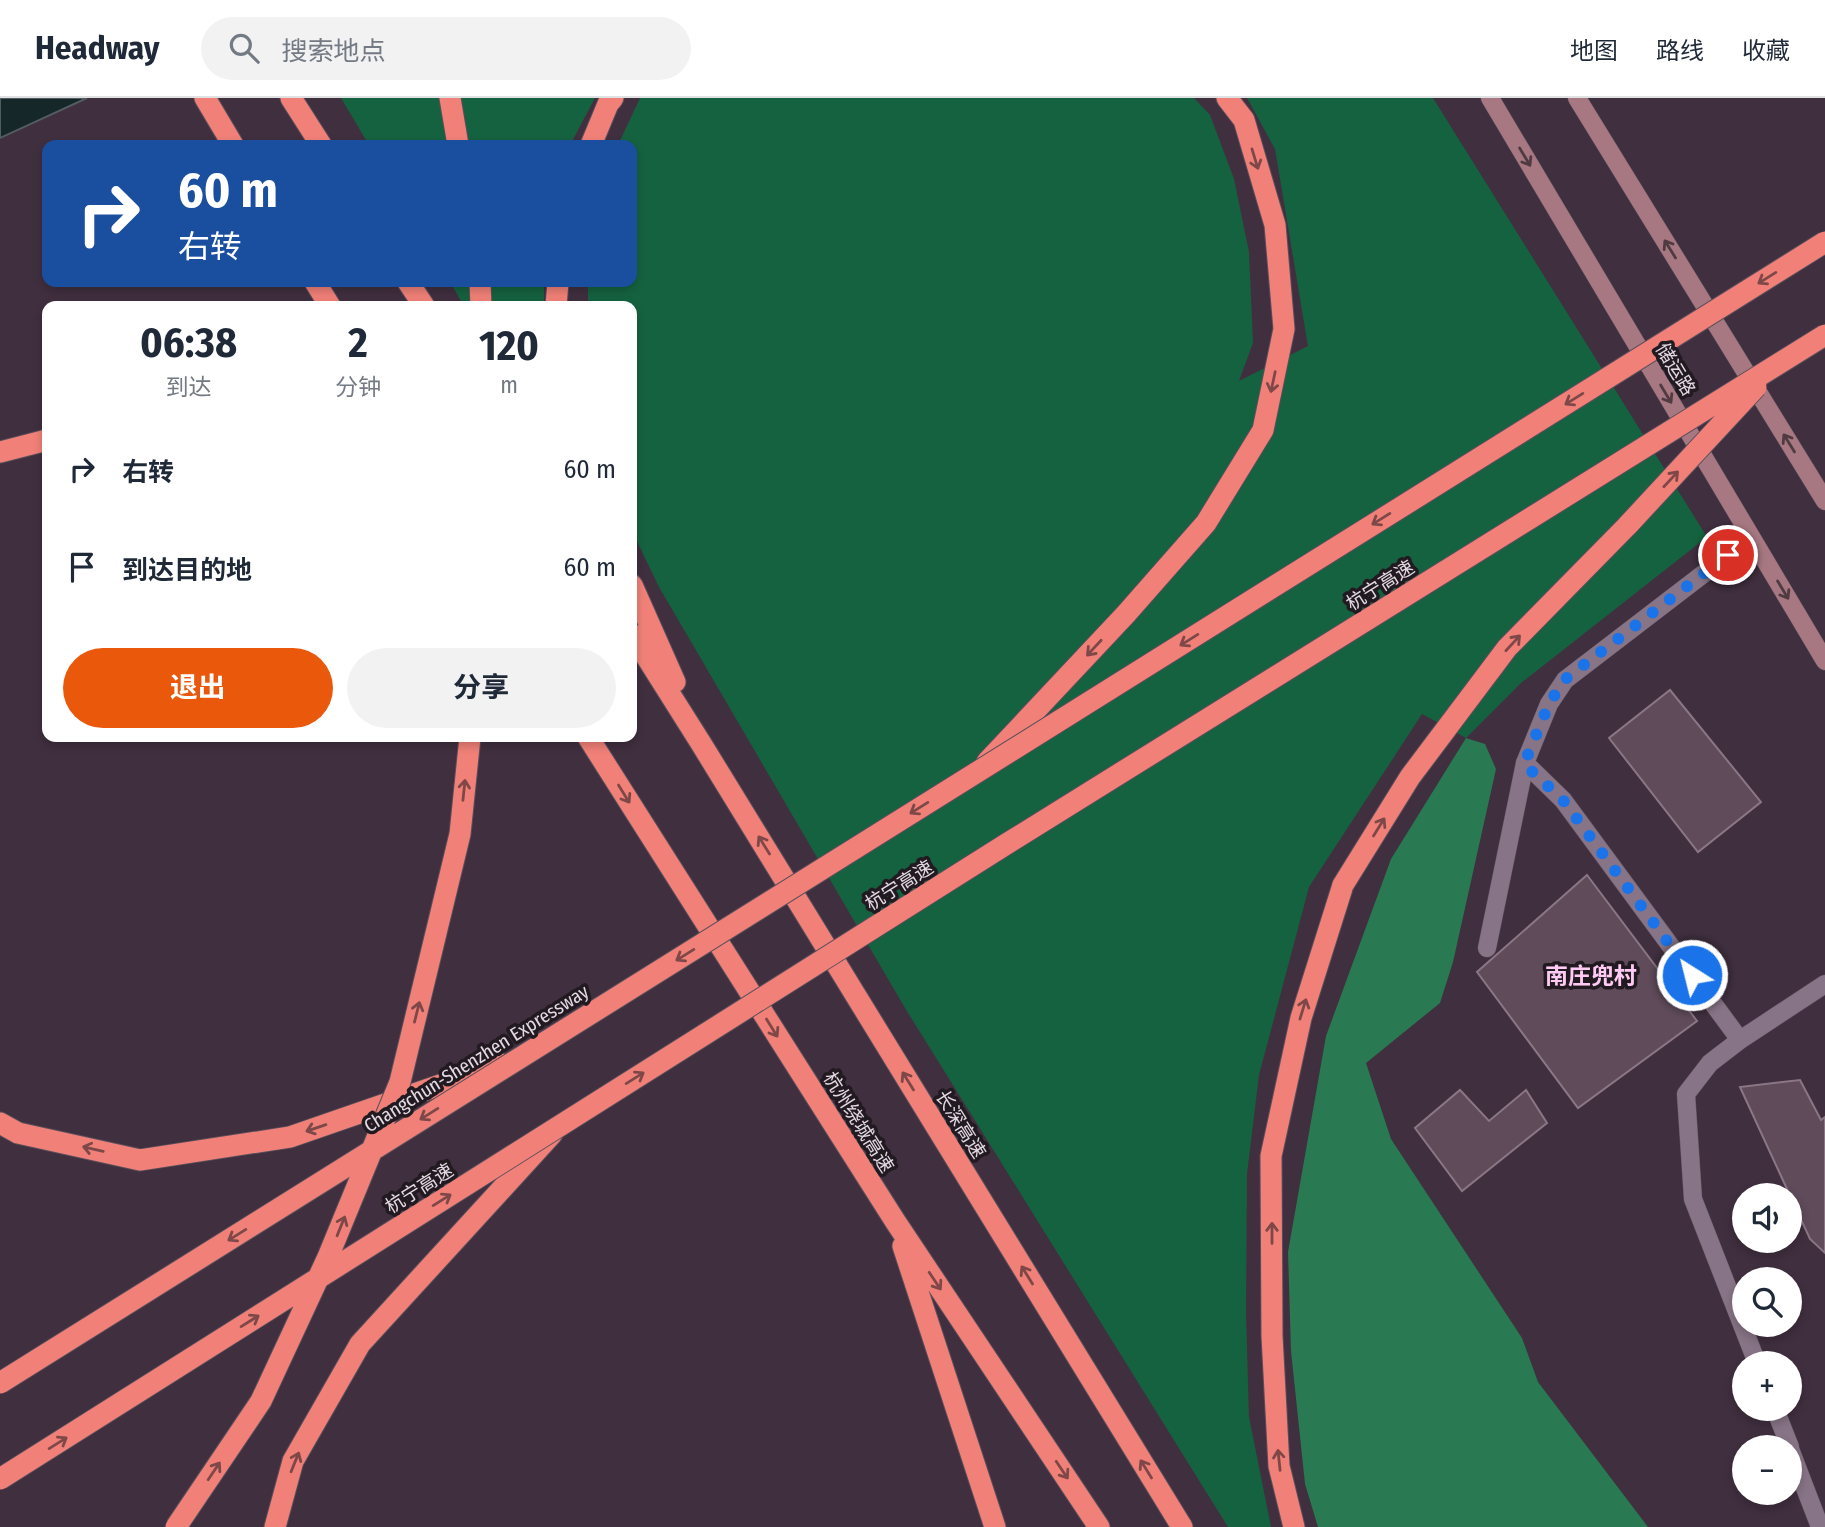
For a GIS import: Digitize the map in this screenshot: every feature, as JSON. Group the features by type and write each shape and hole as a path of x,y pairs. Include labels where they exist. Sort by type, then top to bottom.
{"highway":[{"path":"205,98 230,140"},
{"path":"291,98 318,140"},
{"path":"450,98 457,140"},
{"path":"593,140 612,98"},
{"path":"977,772 1126,614 1206,523 1263,430 1284,329 1275,225 1244,120 1227,98"},
{"path":"977,772 1825,242"},
{"name":"杭宁高速","path":"0,1479 1008,843 1825,335"},
{"path":"1294,1527 1279,1466 1272,1336 1271,1156 1301,1018 1343,885 1410,777 1507,648 1627,526 1777,365"},
{"path":"0,452 42,441"},
{"path":"637,596 702,745"},
{"path":"637,642 702,745"},
{"path":"176,1527 261,1401 328,1258 400,1082 460,834 469,742"},
{"name":"杭州绕城高速","path":"591,742 895,1221 1100,1527"},
{"name":"长深高速","path":"702,745 1182,1527"},
{"name":"Changchun-Shenzhen Expressway","path":"0,1383 977,772"},
{"path":"0,1123 18,1133 140,1160 290,1137 519,1058"},
{"path":"275,1527 293,1461 360,1344 560,1126"},
{"path":"895,1221 995,1527"}],"main road":[{"name":"储运路","path":"1490,98 1825,661"},
{"path":"1577,98 1825,502"}],"street":[{"path":"1487,948 1524,764 1549,704 1564,680 1728,555"},
{"path":"1524,764 1563,800 1740,1040"},
{"path":"1752,1351 1693,1199 1686,1094 1710,1063 1825,984"},
{"path":"1802,1479 1821,1527"}],"green space":[{"path":"341,98 595,98 573,140 366,140"},
{"path":"640,98 1194,98 1210,115 1234,179 1249,252 1253,343 1239,381 1308,346 1275,149 1247,98 1433,98 1707,537 1521,683 1466,738 1422,714 1309,887 1259,1075 1247,1174 1246,1314 1249,1417 1271,1527 1228,1527 905,1008 659,587 637,541 637,301 588,301 588,287 637,287 637,140 620,140"},
{"path":"453,287 544,287 544,301 461,301"},
{"path":"1466,738 1485,744 1496,769 1453,962 1440,1003 1366,1063 1391,1139 1522,1338 1538,1382 1648,1527 1318,1527 1305,1484 1291,1351 1288,1252 1326,1036 1391,859"}],"shaded area":[{"path":"0,98 87,98 0,138"}],"building":[{"path":"1670,690 1761,802 1698,852 1609,738"},
{"path":"1587,875 1697,1021 1578,1108 1477,972"},
{"path":"1800,1080 1821,1120 1825,1117 1825,1253 1810,1239 1802,1222 1802,1183 1784,1183 1740,1087"},
{"path":"1460,1090 1489,1121 1526,1090 1547,1123 1462,1191 1415,1128"}],"district":[{"name":"南庄兜村","path":"1591,976"}],"route":[{"path":"1692,975 1563,800 1524,764 1549,704 1564,680 1728,555"}]}
